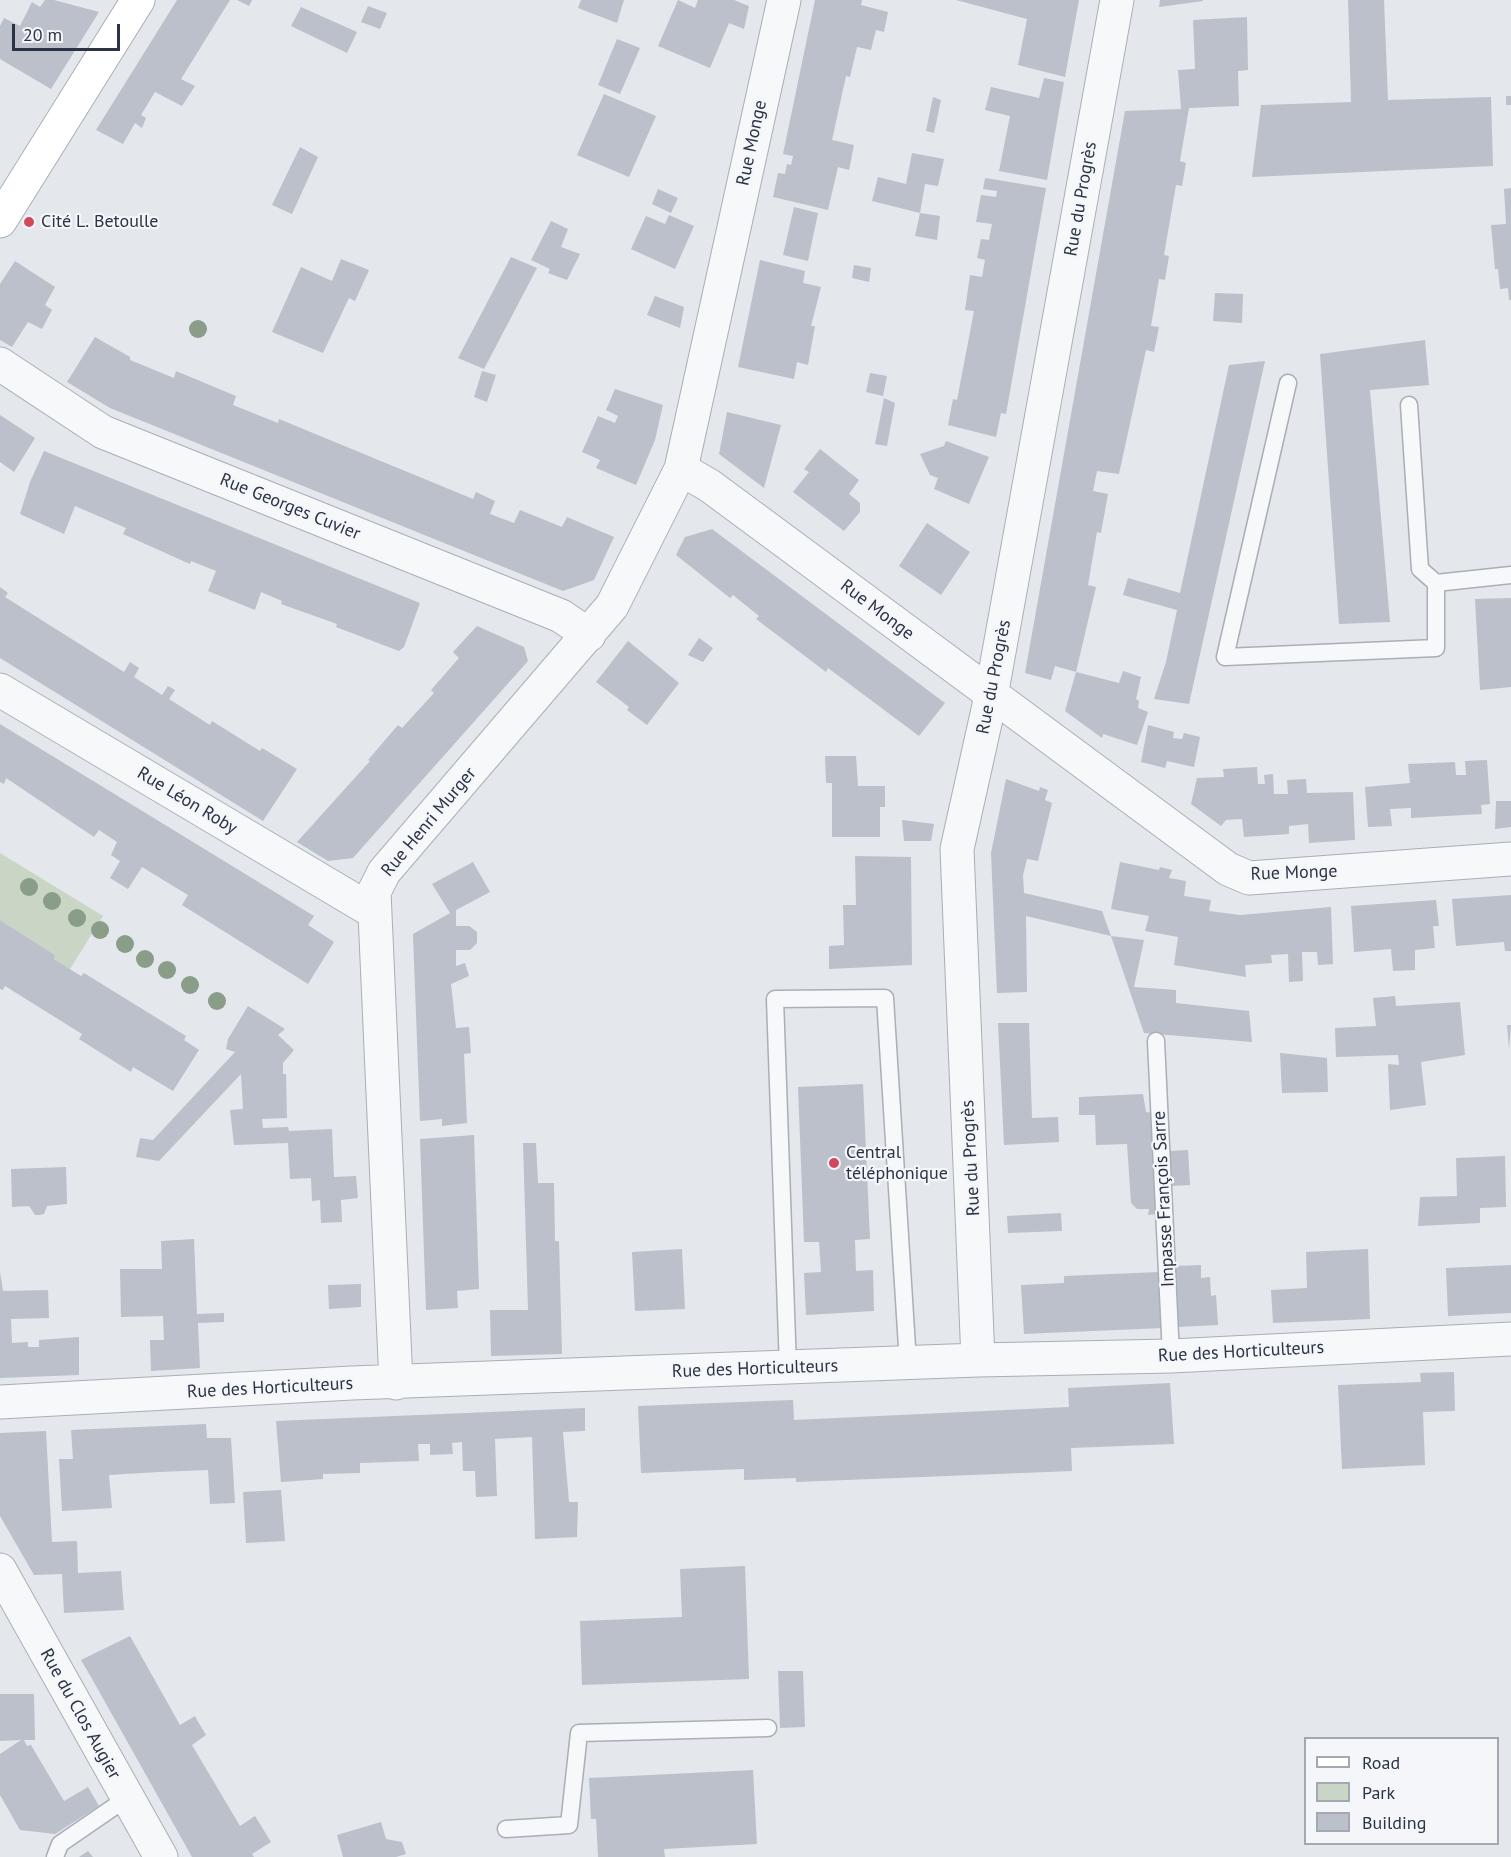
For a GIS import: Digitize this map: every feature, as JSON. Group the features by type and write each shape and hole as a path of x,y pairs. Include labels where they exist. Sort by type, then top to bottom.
{"main road":[{"path":"0,221 138,0"}],"street":[{"name":"Rue Monge","path":"784,0 681,469 710,486 1228,869 1249,878 1511,859"},
{"name":"Rue du Progrès","path":"978,1360 957,849 992,696 1117,0"},
{"name":"Rue Georges Cuvier","path":"0,364 104,432 561,616 589,635"},
{"name":"Rue Henri Murger","path":"396,1383 374,892 384,872 612,606 681,469"},
{"name":"Rue Léon Roby","path":"0,690 374,912"},
{"name":"Rue des Horticulteurs","path":"0,1402 396,1383 978,1360 1171,1356 1511,1339"},
{"name":"Rue du Clos Augier","path":"0,1570 160,1857"}],"lane":[{"path":"1288,383 1225,657 1436,648 1436,583"},
{"path":"1409,405 1420,569 1436,583 1511,575"},
{"path":"788,1368 775,999 885,998 908,1363"},
{"name":"Impasse François Sarre","path":"1156,1041 1171,1356"},
{"path":"506,1829 569,1825 579,1733 768,1728"},
{"path":"55,1857 60,1844 127,1798"}],"green space":[{"path":"0,853 103,916 70,969 54,959 55,955 0,920"}],"building":[{"path":"45,0 54,0 99,12 51,89 0,59 0,26 4,18 20,26 32,2 40,7"},
{"path":"177,0 230,0 181,79 195,86 182,106 155,92 141,115 146,118 142,128 135,123 123,144 96,130"},
{"path":"237,0 252,0 249,6"},
{"path":"581,0 624,0 617,23 578,8"},
{"path":"678,0 695,8 698,0 734,0 749,6 744,29 729,23 710,68 658,46"},
{"path":"815,0 862,0 861,5 888,12 884,32 876,30 871,50 857,47 850,77 846,76 832,140 854,145 849,170 838,167 828,210 773,197 778,173 785,174 787,164 791,165 793,156 783,154"},
{"path":"956,0 1079,0 1065,77 1018,65 1027,19"},
{"path":"1160,0 1203,0 1203,1 1159,7"},
{"path":"1348,0 1384,0 1388,100 1491,97 1493,166 1252,177 1261,105 1351,102"},
{"path":"368,6 387,13 380,29 361,22"},
{"path":"301,7 357,32 347,53 291,26"},
{"path":"1247,17 1248,70 1238,71 1239,106 1189,108 1180,161 1186,163 1182,186 1176,185 1164,255 1169,256 1165,280 1159,279 1151,326 1159,327 1154,352 1146,350 1119,474 1097,471 1093,491 1108,494 1101,533 1097,532 1088,585 1096,587 1076,672 1055,666 1051,680 1025,673 1125,111 1181,109 1178,70 1195,69 1193,20"},
{"path":"617,39 640,48 620,94 598,85"},
{"path":"1044,78 1064,82 1047,180 999,171 1010,116 985,110 991,87 1039,98"},
{"path":"604,94 656,116 629,177 577,155"},
{"path":"1506,96 1511,96 1511,105 1506,105"},
{"path":"933,97 941,100 934,133 926,131"},
{"path":"300,147 318,157 292,214 272,205"},
{"path":"912,153 944,159 938,186 925,184 920,213 872,201 878,177 906,184"},
{"path":"985,178 1046,188 1006,414 1001,413 996,437 948,425 953,399 957,400 974,311 965,310 970,275 982,277 985,260 977,258 981,239 989,240 992,224 976,222 981,195 996,197 997,191 983,189"},
{"path":"1511,188 1511,300 1509,300 1508,288 1500,289 1498,269 1495,269 1491,225 1506,224 1504,189"},
{"path":"658,189 678,198 671,213 652,204"},
{"path":"794,207 818,213 808,261 783,255"},
{"path":"920,213 940,216 937,240 915,236"},
{"path":"669,215 694,226 675,269 631,249 646,216 665,224"},
{"path":"551,221 568,229 561,247 580,254 567,280 548,273 550,269 531,260"},
{"path":"511,257 537,268 484,369 458,358"},
{"path":"341,259 369,270 355,301 349,298 323,353 272,332 301,267 332,281"},
{"path":"760,260 805,271 803,283 821,287 811,326 815,326 808,365 797,362 794,379 738,367"},
{"path":"15,261 55,287 45,305 52,310 42,329 28,322 12,347 0,340 0,284"},
{"path":"854,265 871,268 869,282 852,278"},
{"path":"1215,293 1243,294 1242,323 1213,321"},
{"path":"655,296 684,307 680,328 647,315"},
{"path":"95,337 130,357 130,360 174,378 176,371 236,396 233,405 278,423 279,419 473,499 476,492 495,501 490,514 514,523 520,510 562,527 567,517 614,537 594,580 563,591 110,408 67,382"},
{"path":"1425,340 1429,385 1370,390 1390,622 1339,624 1320,354"},
{"path":"1265,361 1189,704 1154,699 1166,662 1177,610 1123,595 1128,578 1180,593 1229,365"},
{"path":"482,371 496,375 487,402 474,397"},
{"path":"870,373 887,376 883,396 866,392"},
{"path":"615,389 663,405 655,440 636,485 596,468 600,460 582,452 598,416 615,423 618,416 606,410"},
{"path":"884,398 895,403 887,446 875,444"},
{"path":"727,412 781,425 764,488 719,454"},
{"path":"0,415 35,438 14,472 0,462"},
{"path":"946,441 989,457 969,504 934,489 938,478 930,475 920,454 944,446"},
{"path":"820,449 859,480 849,494 860,503 860,512 844,531 793,492 809,472 804,469"},
{"path":"44,451 420,603 404,647 399,651 336,627 337,624 281,604 282,601 261,592 255,610 208,591 216,571 191,561 190,564 123,534 126,528 75,506 64,534 20,514 30,482"},
{"path":"927,523 970,552 941,595 899,566"},
{"path":"712,529 945,703 919,736 828,668 826,672 756,619 759,616 733,595 730,598 676,555 685,537"},
{"path":"0,587 8,593 5,597 124,672 130,662 139,668 134,677 162,695 168,686 175,690 169,699 210,725 212,721 260,751 262,748 297,769 263,821 0,658"},
{"path":"1511,598 1511,687 1480,690 1475,599"},
{"path":"477,626 524,647 528,661 353,858 328,861 297,842 370,761 368,760 398,725 402,728 434,693 431,690 459,658 453,652"},
{"path":"699,638 713,648 703,662 688,655"},
{"path":"628,641 679,683 647,725 627,710 629,707 596,682"},
{"path":"1123,671 1141,677 1136,699 1139,701 1138,708 1148,712 1137,745 1103,734 1102,738 1065,711 1076,672 1119,683"},
{"path":"0,724 314,916 308,925 334,942 308,984 182,905 188,895 142,867 128,889 110,878 120,861 111,855 117,842 99,830 94,837 6,778 4,784 0,782"},
{"path":"1148,725 1174,732 1173,738 1182,739 1184,733 1200,737 1194,767 1167,761 1165,768 1141,762"},
{"path":"825,756 856,756 858,786 885,786 885,807 880,807 880,837 832,837 832,783 826,783"},
{"path":"1487,760 1490,804 1481,805 1482,814 1411,818 1411,808 1390,809 1392,826 1368,827 1365,787 1410,783 1408,764 1455,762 1456,775 1466,775 1465,761"},
{"path":"1257,767 1258,784 1265,784 1264,775 1273,774 1274,794 1288,794 1287,780 1306,779 1307,793 1353,792 1355,840 1309,843 1308,824 1289,826 1289,834 1244,837 1242,819 1226,820 1221,826 1191,804 1197,778 1224,777 1223,769"},
{"path":"1006,779 1039,791 1040,787 1048,790 1045,800 1052,803 1038,861 1027,859 1023,875 1024,893 1102,911 1111,936 1026,916 1027,992 997,993 991,853"},
{"path":"1496,801 1511,801 1511,827 1495,829"},
{"path":"902,820 934,824 931,841 904,841"},
{"path":"855,856 911,857 912,965 829,969 829,946 844,945 843,905 856,905"},
{"path":"473,862 490,892 456,910 456,926 469,926 477,932 477,943 470,950 456,950 456,966 465,963 469,976 451,984 456,1028 469,1027 471,1053 464,1054 467,1123 442,1126 442,1119 420,1121 413,934 450,913 432,884"},
{"path":"1120,862 1159,870 1160,867 1172,870 1169,878 1186,881 1184,896 1211,900 1209,911 1240,915 1331,907 1333,964 1318,965 1317,952 1302,952 1303,981 1289,982 1288,954 1271,955 1272,963 1245,965 1246,977 1174,965 1178,937 1145,931 1149,916 1111,909"},
{"path":"1511,895 1511,951 1505,951 1504,942 1456,946 1452,899"},
{"path":"1436,900 1439,926 1433,926 1435,948 1415,950 1415,970 1393,971 1391,949 1354,952 1351,906"},
{"path":"0,920 55,955 54,959 81,976 84,973 186,1036 184,1040 199,1050 173,1091 133,1067 131,1072 79,1039 82,1034 5,986 3,990 0,989"},
{"path":"1111,936 1144,940 1134,987 1176,990 1176,1003 1249,1011 1252,1042 1144,1033"},
{"path":"1395,996 1396,1006 1460,1002 1465,1055 1421,1062 1426,1105 1390,1110 1388,1064 1399,1065 1398,1055 1336,1057 1335,1028 1376,1026 1373,998"},
{"path":"248,1006 285,1029 278,1035 294,1050 283,1063 283,1074 286,1074 287,1118 262,1119 263,1128 288,1127 289,1131 332,1129 334,1177 356,1176 358,1198 341,1200 342,1222 321,1223 320,1200 312,1201 311,1178 290,1179 288,1143 234,1145 230,1110 243,1109 241,1074 159,1161 136,1157 140,1138 153,1140 235,1052 226,1049 228,1039"},
{"path":"998,1023 1029,1023 1032,1118 1058,1117 1059,1142 1004,1145"},
{"path":"1507,1025 1511,1025 1509,1049"},
{"path":"1280,1053 1327,1058 1328,1092 1282,1093"},
{"name":"Central téléphonique","path":"863,1084 870,1239 855,1240 856,1271 873,1270 874,1311 806,1315 804,1273 821,1272 819,1242 804,1242 798,1087"},
{"path":"1143,1094 1146,1112 1152,1113 1157,1214 1148,1215 1149,1209 1137,1209 1131,1203 1127,1144 1096,1145 1095,1115 1079,1115 1079,1097"},
{"path":"474,1135 479,1289 457,1291 458,1308 426,1310 420,1139"},
{"path":"523,1143 536,1143 538,1183 554,1183 555,1241 559,1241 562,1354 491,1356 490,1310 528,1310"},
{"path":"1188,1150 1190,1185 1171,1186 1170,1151"},
{"path":"1505,1156 1506,1207 1480,1208 1480,1223 1418,1226 1420,1197 1457,1196 1456,1158"},
{"path":"66,1167 67,1204 47,1206 44,1214 39,1215 35,1215 29,1206 12,1207 11,1169"},
{"path":"1061,1213 1062,1231 1008,1233 1007,1216"},
{"path":"194,1239 197,1314 224,1313 224,1322 198,1323 200,1368 151,1371 150,1340 164,1340 163,1316 121,1317 120,1269 162,1269 161,1241"},
{"path":"682,1249 685,1309 635,1311 632,1252"},
{"path":"1368,1249 1370,1319 1273,1323 1271,1290 1307,1288 1306,1252"},
{"path":"1201,1265 1201,1278 1210,1277 1211,1296 1216,1295 1218,1325 1178,1327 1175,1266"},
{"path":"1511,1265 1511,1313 1448,1316 1446,1268"},
{"path":"0,1272 3,1291 48,1290 49,1318 11,1319 12,1343 28,1342 28,1347 39,1347 39,1340 79,1337 79,1375 0,1378"},
{"path":"1160,1272 1163,1328 1024,1334 1021,1285 1064,1283 1064,1276"},
{"path":"361,1284 361,1307 329,1309 328,1285"},
{"path":"1454,1372 1455,1411 1423,1412 1425,1465 1342,1469 1338,1385 1421,1382 1420,1373"},
{"path":"1170,1383 1174,1444 1071,1448 1072,1471 796,1482 796,1478 744,1480 744,1469 641,1473 638,1406 793,1400 794,1420 1069,1407 1068,1388"},
{"path":"585,1408 585,1431 563,1432 569,1502 578,1502 577,1537 535,1539 532,1437 495,1439 497,1496 476,1497 475,1471 463,1471 462,1442 452,1443 453,1454 430,1455 430,1444 418,1444 419,1461 360,1463 360,1473 323,1474 323,1479 281,1482 276,1421"},
{"path":"206,1424 207,1438 231,1438 235,1503 210,1504 208,1470 159,1472 109,1475 112,1508 62,1511 59,1459 73,1459 71,1430"},
{"path":"46,1431 52,1542 77,1541 78,1573 121,1571 124,1610 64,1613 62,1574 34,1575 0,1516 0,1433"},
{"path":"281,1490 285,1541 246,1543 243,1492"},
{"path":"745,1566 749,1679 582,1685 580,1621 682,1617 680,1569"},
{"path":"130,1636 180,1725 195,1716 206,1735 192,1745 240,1826 255,1816 271,1842 252,1854 254,1857 192,1857 81,1660"},
{"path":"778,1671 803,1671 805,1727 780,1728"},
{"path":"0,1694 34,1694 35,1740 24,1740 27,1746 31,1745 64,1801 88,1787 99,1806 55,1834 20,1830 0,1795 0,1754 21,1740 0,1741"},
{"path":"753,1770 757,1844 664,1849 665,1857 598,1857 596,1819 591,1819 589,1778"},
{"path":"381,1822 386,1839 402,1842 406,1854 396,1857 343,1857 337,1835"},
{"path":"88,1851 93,1857 79,1857"}],"place":[{"name":"Cité L. Betoulle","path":"29,222"},
{"name":"Central téléphonique","path":"834,1163"}]}
